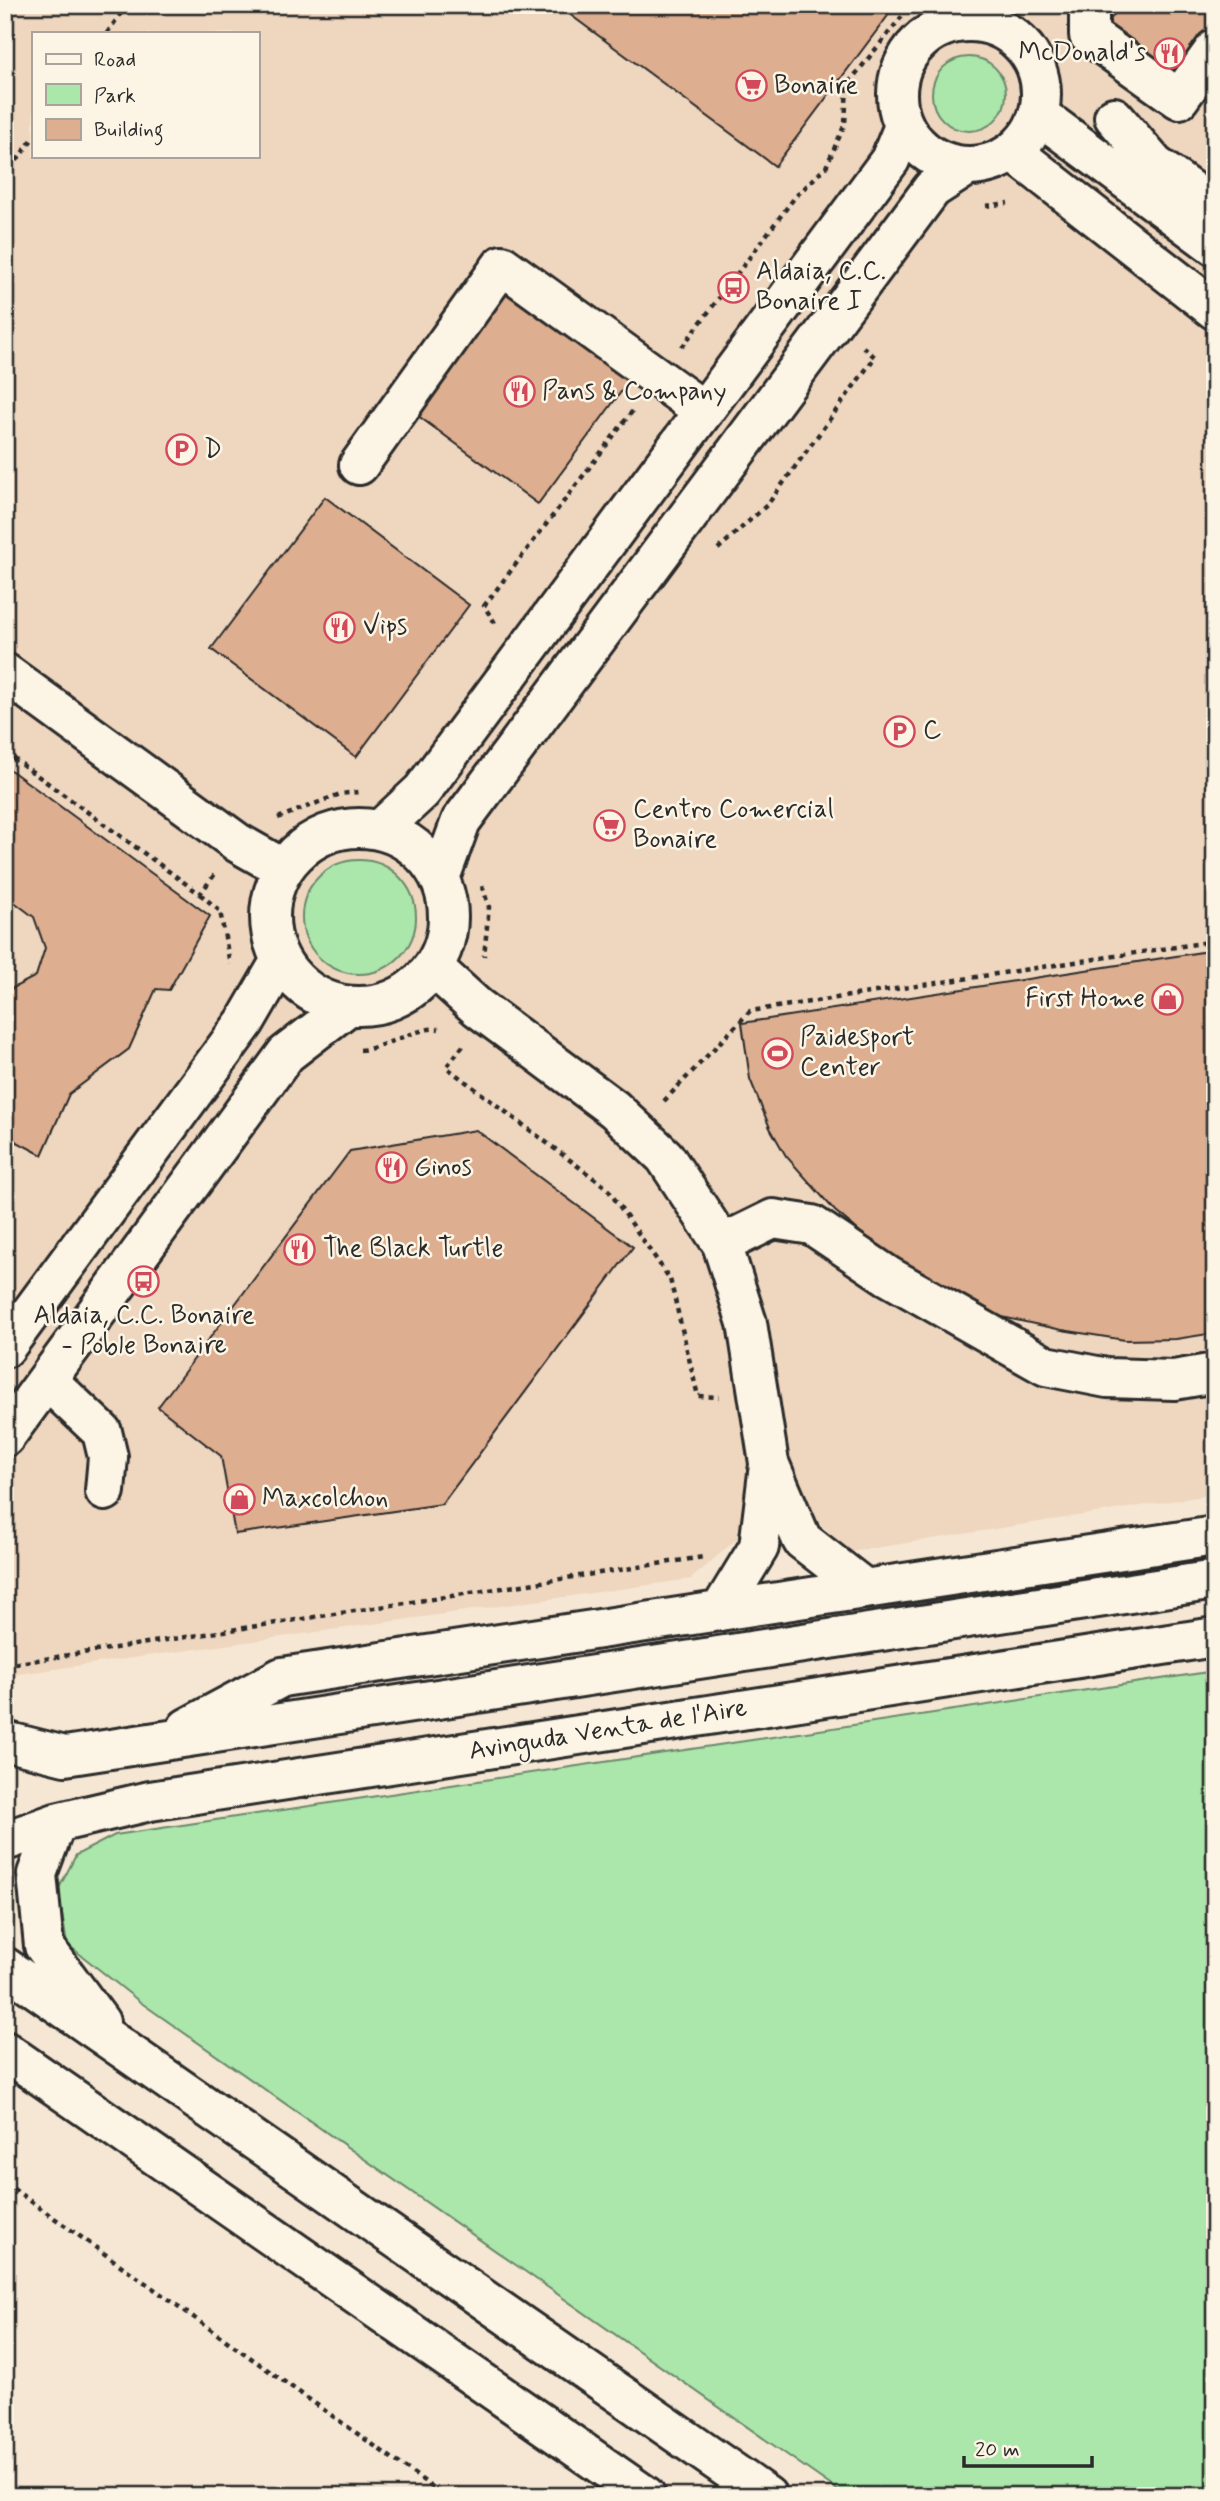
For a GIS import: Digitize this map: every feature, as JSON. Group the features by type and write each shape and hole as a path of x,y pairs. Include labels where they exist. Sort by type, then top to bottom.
{"street":[{"path":"1091,5 1089,35 1178,99 1215,49"},
{"path":"975,22 1001,28 1021,43 1035,65 1041,89 1039,115 1029,135 1013,152 991,163 966,167 941,161 920,146 904,126 897,102 899,76 909,53 927,34 950,24 975,22"},
{"path":"1039,115 1215,246"},
{"path":"1114,117 1156,165 1215,208"},
{"path":"380,831 422,791 890,160 904,126"},
{"path":"1013,152 1215,310"},
{"path":"440,878 461,821 932,189 966,167"},
{"path":"359,465 502,265 704,411"},
{"path":"5,673 238,843 284,869"},
{"path":"352,828 380,831 405,840 425,856 440,878 448,908 447,939 434,968 410,992 380,1005 347,1007 320,998 297,983 281,960 271,930 272,898 284,869 302,848 326,834 352,828"},
{"path":"5,1348 245,1022 281,960"},
{"path":"434,968 477,1007 614,1109 665,1157 722,1244 747,1323 769,1463 802,1540 865,1589"},
{"path":"5,1437 286,1054 347,1007"},
{"path":"722,1244 773,1219 812,1225 887,1276 1046,1366 1107,1378 1174,1380 1215,1373"},
{"path":"47,1380 102,1432 108,1457 105,1491"},
{"path":"720,1611 759,1547 769,1463"},
{"path":"162,1742 282,1677 1215,1536"},
{"path":"5,1741 65,1756 1215,1580"},
{"name":"Avinguda Venta de l'Aire","path":"5,1842 56,1823 150,1801 1215,1637"},
{"path":"56,1823 37,1874 44,1946 120,2049"},
{"path":"5,1967 767,2496"},
{"path":"5,2051 646,2496"}],"path":[{"path":"108,32 127,5"},
{"path":"499,627 484,606 795,197 826,167 845,124 847,85 911,5"},
{"path":"5,177 32,139"},
{"path":"978,208 1005,202 1015,206"},
{"path":"5,752 201,894 219,911 232,971"},
{"path":"201,894 260,815 278,818 341,793 362,792"},
{"path":"660,1105 750,1011 1215,941"},
{"path":"356,1050 433,1028 458,1032 477,1007"},
{"path":"5,2183 445,2496"}],"shaded area":[{"name":"Centro Comercial Bonaire","path":"5,5 1215,5 1215,1494 850,1552 812,1516 747,1530 691,1579 5,1676"}],"green space":[{"path":"969,57 983,60 995,68 1003,80 1006,94 1003,108 995,120 983,128 969,131 955,128 943,120 935,108 932,94 935,80 943,68 955,60"},
{"path":"359,860 381,864 391,869 407,885 412,895 416,917 412,939 407,949 391,965 381,970 359,974 337,970 327,965 311,949 306,939 302,917 306,895 311,885 327,869 337,864"},
{"path":"1215,1671 1215,2496 846,2496 140,2002 67,1944 58,1890 76,1855 115,1835"}],"building":[{"name":"Bonaire","path":"557,5 896,5 775,166"},
{"name":"Bonaire","path":"557,5 896,5 775,166"},
{"name":"McDonald's","path":"1121,5 1215,5 1215,27 1177,79 1105,27"},
{"name":"Pans & Company","path":"500,279 632,377 538,504 406,407"},
{"name":"Vips","path":"325,497 469,605 356,757 211,649"},
{"path":"5,766 210,916 169,990 156,989 129,1049 69,1094 42,1155 8,1137 5,1143 5,992 36,976 45,948 34,917 5,895"},
{"path":"1215,950 1215,1333 1176,1339 1125,1340 1062,1330 984,1313 919,1281 835,1211 786,1156 770,1128 750,1079 742,1023"},
{"path":"476,1130 633,1247 442,1504 235,1534 221,1456 158,1407 350,1151"}],"place":[{"name":"McDonald's","path":"1169,53"},
{"name":"Bonaire","path":"751,86"},
{"name":"Aldaia, C.C. Bonaire I","path":"733,287"},
{"name":"Pans & Company","path":"519,392"},
{"name":"D","path":"181,450"},
{"name":"Vips","path":"340,627"},
{"name":"C","path":"900,731"},
{"name":"Centro Comercial Bonaire","path":"610,825"},
{"name":"First Home","path":"1168,999"},
{"name":"Paidesport Center","path":"777,1053"},
{"name":"Ginos","path":"391,1168"},
{"name":"The Black Turtle","path":"300,1249"},
{"name":"Aldaia, C.C. Bonaire - Poble Bonaire","path":"144,1281"},
{"name":"Maxcolchon","path":"239,1499"}]}
